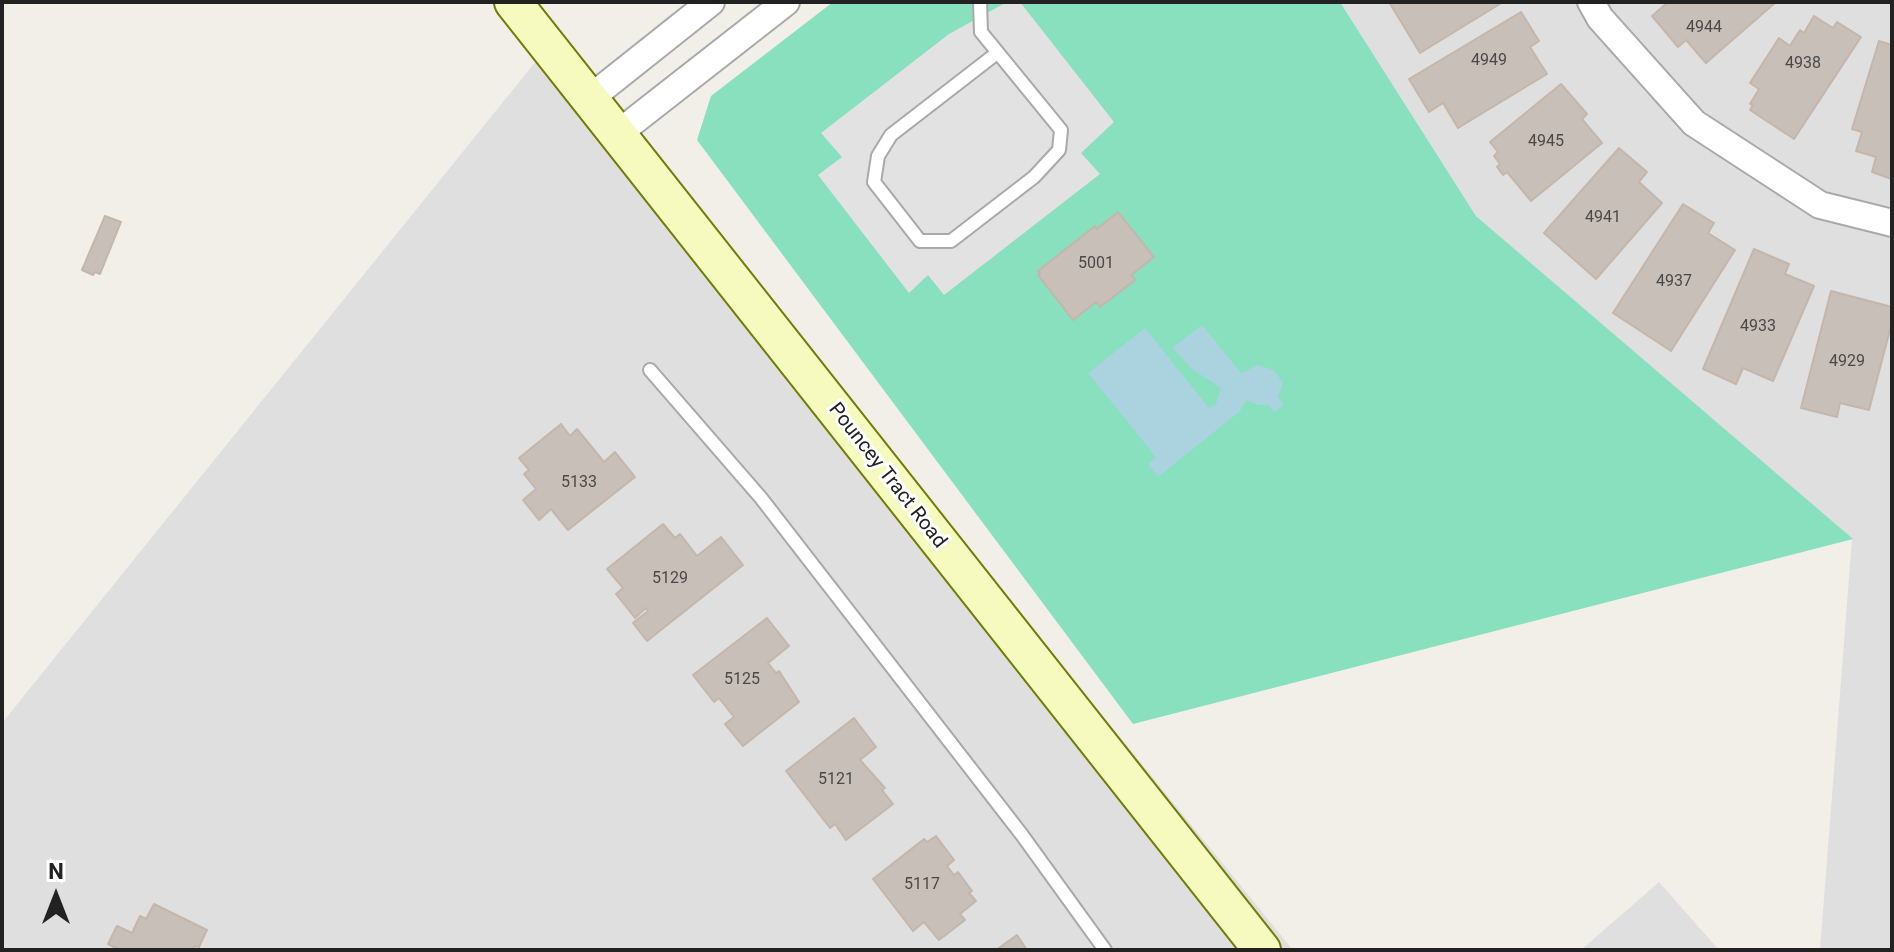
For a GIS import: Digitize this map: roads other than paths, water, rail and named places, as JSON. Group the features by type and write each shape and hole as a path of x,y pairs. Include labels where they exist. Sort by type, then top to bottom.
{"main road":[{"name":"Pouncey Tract Road","path":"513,2 1262,950"}],"street":[{"path":"589,99 711,2"},
{"path":"616,135 786,2"},
{"path":"1591,2 1600,18 1694,123 1820,205 1892,223"}],"lane":[{"path":"980,2 981,32 1061,130 1059,150 1034,177 951,241 920,241 874,182 878,156 891,135 997,53"},
{"path":"650,370 761,498 1022,835 1105,950"}],"water":[{"path":"1202,325 1241,373 1258,365 1274,370 1283,383 1278,397 1284,405 1275,412 1268,405 1246,400 1240,411 1158,477 1148,464 1156,457 1088,373 1145,328 1209,408 1216,404 1221,388 1192,369 1172,348"}]}
